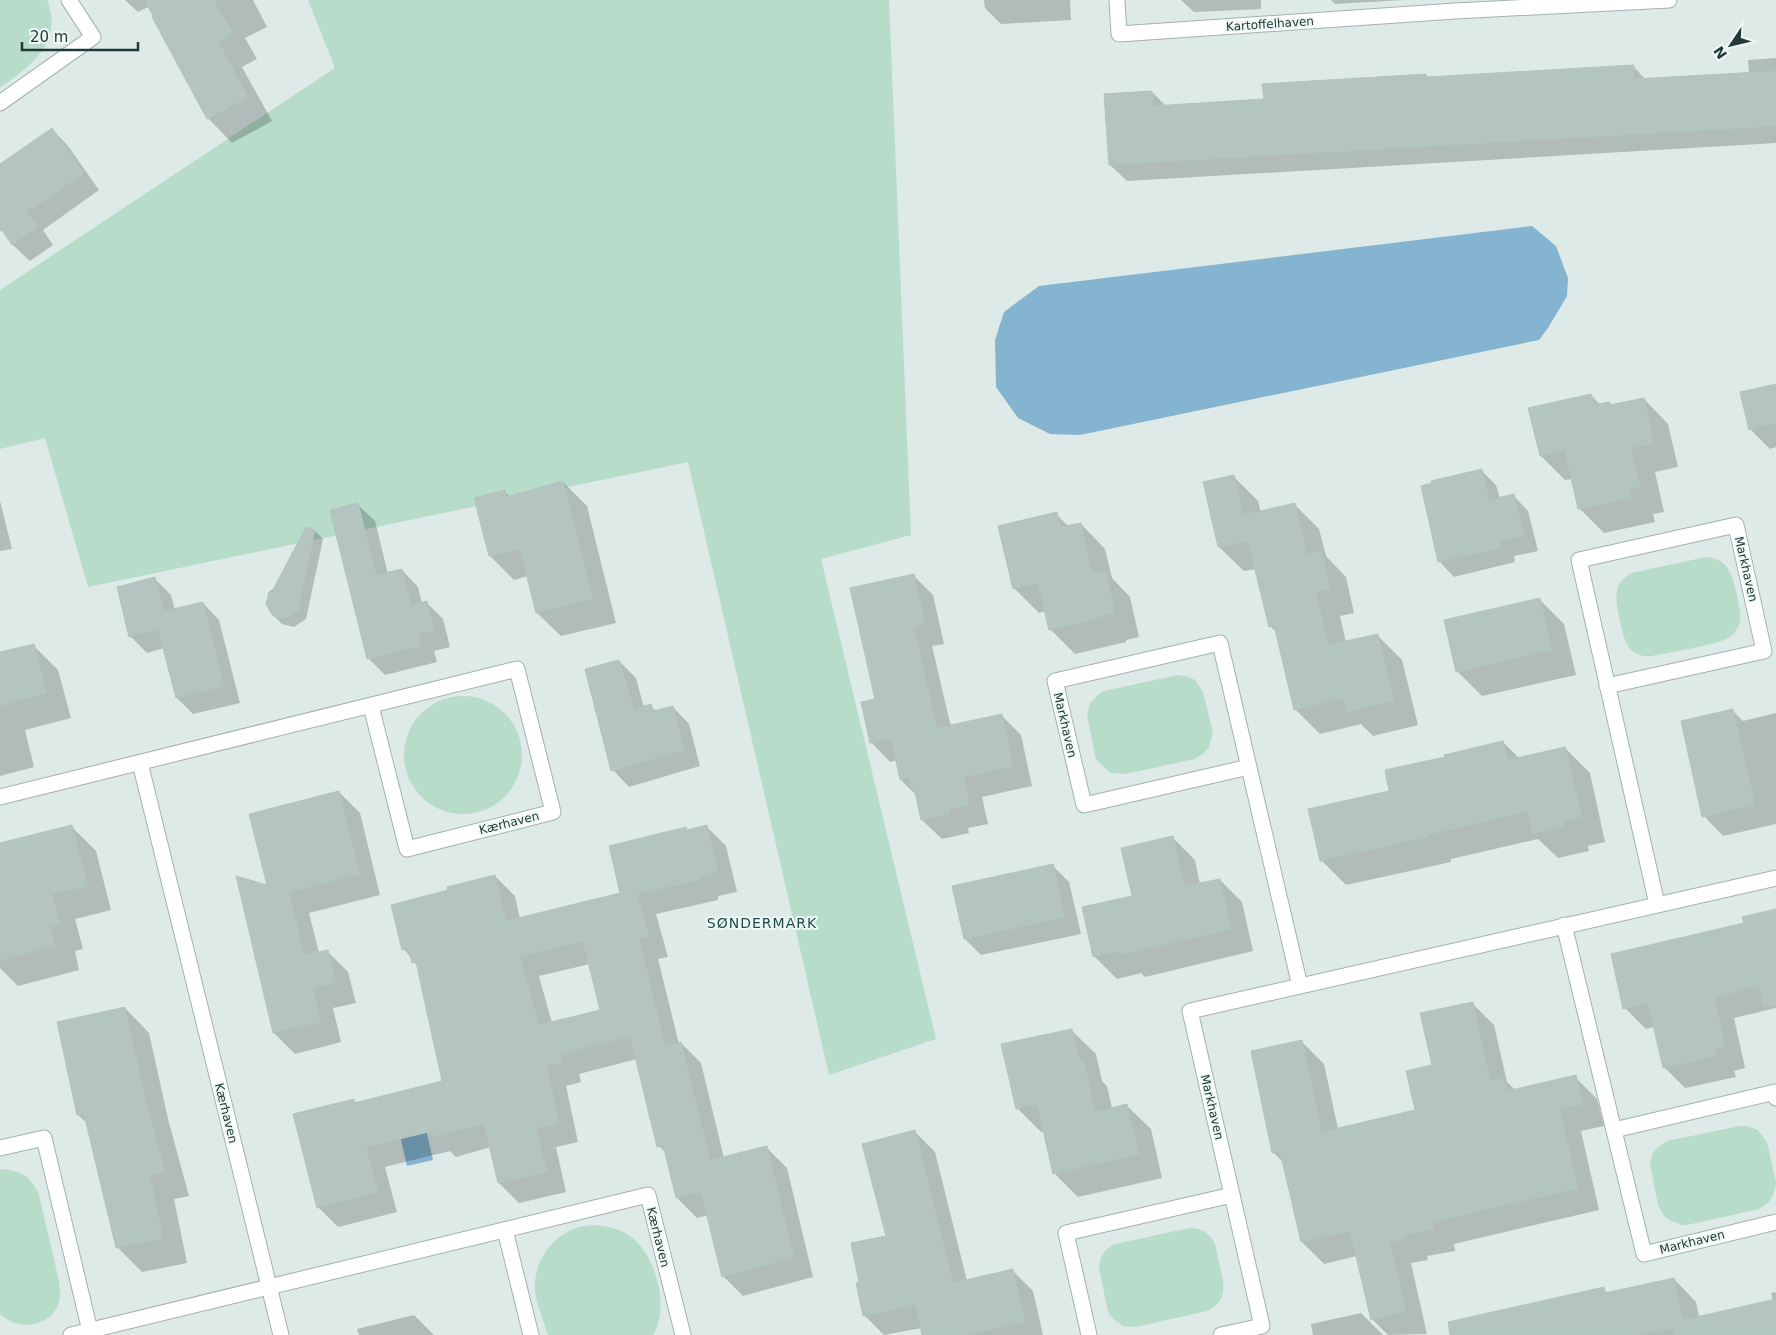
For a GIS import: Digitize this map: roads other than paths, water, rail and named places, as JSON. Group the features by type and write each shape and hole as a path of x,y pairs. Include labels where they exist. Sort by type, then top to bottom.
{"street":[{"path":"0,103 93,37 69,0"},
{"name":"Kartoffelhaven","path":"1117,0 1119,34 1454,6 1669,0"},
{"name":"Markhaven","path":"1607,686 1764,650 1736,525 1579,560 1607,686 1657,904"},
{"name":"Markhaven","path":"1249,767 1084,806 1055,682 1220,643 1249,767 1300,986"},
{"name":"Kærhaven","path":"0,797 517,670 553,812 407,848 371,706"},
{"name":"Kærhaven","path":"140,763 281,1335"},
{"name":"Markhaven","path":"1221,1335 1262,1326 1190,1011 1776,878"},
{"name":"Markhaven","path":"1564,925 1644,1254 1776,1222"},
{"path":"1614,1130 1774,1092 1776,1098"},
{"path":"0,1148 44,1138 90,1330"},
{"name":"Kærhaven","path":"71,1335 648,1195 683,1335"},
{"path":"1089,1335 1066,1233 1232,1195"},
{"path":"505,1230 531,1335"}],"water":[{"path":"1532,226 1556,246 1568,278 1567,296 1539,340 1080,435 1050,434 1018,418 996,387 995,340 1004,312 1039,286"},
{"path":"422,1112 433,1160 407,1166 396,1118"}],"district":[{"name":"SØNDERMARK","path":"762,923"}]}
